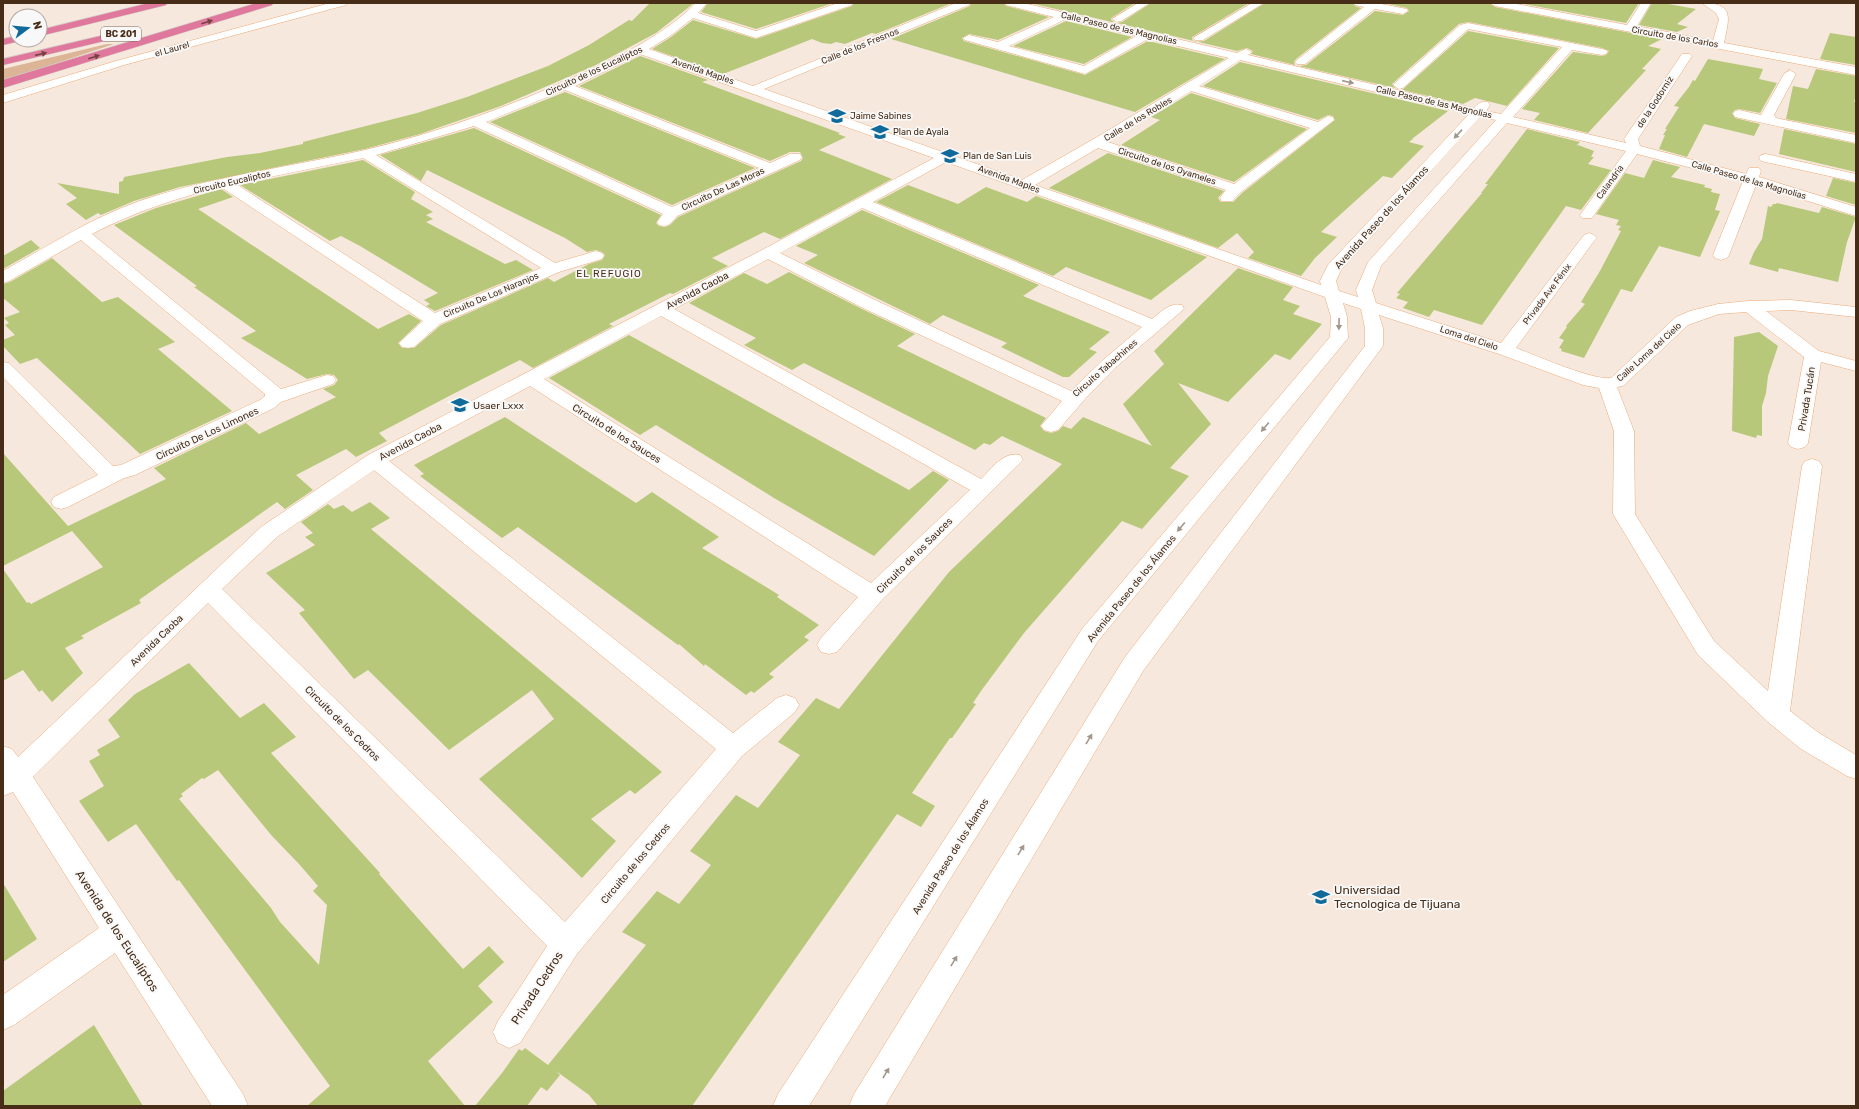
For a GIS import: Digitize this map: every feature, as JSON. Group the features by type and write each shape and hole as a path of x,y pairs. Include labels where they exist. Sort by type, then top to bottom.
{"highway":[{"path":"48,21 146,3"},
{"name":"BC 201","path":"48,31 162,3"},
{"path":"173,20 239,3"},
{"path":"3,84 268,3"},
{"path":"129,46 195,15"},
{"name":"BC 201","path":"3,62 122,34"}],"street":[{"name":"el Laurel","path":"3,99 120,63 342,3"},
{"name":"Circuito de los Eucaliptos","path":"475,122 565,86 641,50 692,14 702,3"},
{"name":"Calle de los Fresnos","path":"755,89 965,3"},
{"name":"Calle Paseo de las Magnolias","path":"1010,3 1146,35 1301,62 1399,85 1508,115 1633,144 1856,203"},
{"name":"Calle Paseo de las Magnolias","path":"1049,3 1198,38 1244,53 1481,108"},
{"path":"1118,19 1145,3"},
{"path":"1198,38 1259,3"},
{"path":"1359,3 1403,12"},
{"name":"Circuito de los Carlos","path":"1495,3 1534,6 1630,29 1856,71"},
{"path":"1630,29 1646,3"},
{"path":"1707,3 1721,12 1724,19 1718,45"},
{"path":"692,14 756,35 842,4"},
{"path":"1301,62 1372,6"},
{"path":"999,46 1064,16"},
{"path":"1399,85 1464,27 1468,26 1602,52"},
{"path":"969,38 1085,70 1146,35"},
{"path":"866,1106 1134,664 1374,346 1374,328 1364,290 1374,265 1569,46"},
{"name":"Avenida Maples","path":"641,50 755,89 1331,294"},
{"name":"Calle de los Robles","path":"1024,185 1191,87 1244,53"},
{"name":"de la Godorniz","path":"1633,144 1686,56"},
{"path":"1771,120 1767,116 1790,74"},
{"name":"Circuito De Las Moras","path":"565,86 770,168"},
{"path":"1191,87 1318,126"},
{"name":"Avenida Paseo de los Álamos","path":"790,1106 1090,635 1339,338 1339,317 1328,281 1334,268 1481,108"},
{"path":"1738,114 1856,139"},
{"name":"Circuito de los Oyameles","path":"1097,143 1232,194 1318,126 1331,118"},
{"name":"Circuito De Las Moras","path":"475,122 569,164 668,217 770,168"},
{"name":"Circuito Eucaliptos","path":"3,278 130,210 160,199 224,183 365,154 475,122"},
{"name":"Calandria","path":"1586,215 1633,144"},
{"name":"Circuito De Los Naranjos","path":"365,154 554,269"},
{"path":"770,168 795,157"},
{"name":"Avenida Caoba","path":"8,772 268,532 375,460 863,203 946,157"},
{"path":"1766,158 1856,178"},
{"path":"1721,254 1753,175"},
{"name":"Calle Paseo de las Magnolias","path":"1753,175 1856,212"},
{"name":"Circuito De Los Naranjos","path":"224,183 434,320 554,269"},
{"path":"863,203 1154,326"},
{"path":"83,234 274,392 274,398"},
{"name":"Privada Ave Fénix","path":"1505,350 1589,238"},
{"name":"Circuito Tabachines","path":"768,253 869,304 1073,399 1154,326 1176,309"},
{"path":"554,269 596,256"},
{"name":"Loma del Cielo","path":"1331,294 1505,350 1589,381 1607,384"},
{"name":"Calle Loma del Cielo","path":"1607,384 1618,382 1682,321 1696,315 1718,309 1748,306 1791,305 1856,312"},
{"name":"Privada Tucán","path":"1748,306 1813,355 1856,366"},
{"path":"661,309 982,488"},
{"path":"408,343 434,320"},
{"name":"Privada Tucán","path":"1798,444 1813,355"},
{"path":"3,368 107,472 117,473"},
{"name":"Circuito de los Sauces","path":"530,378 873,595 982,488 1013,460"},
{"name":"Circuito De Los Limones","path":"62,502 117,473 128,470 267,404 274,398 327,380"},
{"path":"1607,384 1624,431 1624,514 1706,648 1777,715 1810,741 1856,768"},
{"path":"1051,426 1073,399"},
{"path":"375,460 733,748 786,705"},
{"path":"1777,715 1812,466"},
{"name":"Circuito de los Cedros","path":"208,589 566,944 733,748"},
{"path":"829,645 873,595"},
{"name":"Avenida de los Eucalíptos","path":"8,772 118,933 231,1106"},
{"path":"3,1014 118,933"},
{"name":"Privada Cedros","path":"509,1032 566,944"}],"shaded area":[{"path":"107,44 114,44 3,81 3,69"}],"building":[{"path":"650,3 694,3 656,33 596,65 501,106 420,134 365,149 180,187 134,201 101,215 98,213 86,220 66,204 77,198 57,183 119,194 119,182 123,181 124,177 303,144 303,142 417,113 467,97 548,66 589,45 629,20 632,21"},
{"path":"708,3 833,3 756,29 701,12"},
{"path":"854,3 952,3 876,34 872,33 845,44 836,42 831,44 822,43 812,39 723,74 652,49 693,20 756,39 852,6"},
{"path":"971,3 1004,3 1006,6 1049,17 998,40 969,34 962,38 964,41 1085,75 1148,41 1225,59 1135,112 891,39 970,6"},
{"path":"1030,3 1135,3 1111,18 1111,20 1116,23"},
{"path":"1151,3 1249,3 1192,37 1194,41 1117,23 1122,22"},
{"path":"1265,3 1353,3 1355,6 1361,8 1296,59 1294,62 1295,65 1251,54 1253,51 1247,48 1237,51 1197,42 1204,41"},
{"path":"1384,3 1489,3 1495,7 1662,39 1648,46 1661,49 1642,69 1646,70 1588,133 1534,120 1540,113 1522,109 1573,52 1602,56 1606,55 1609,51 1602,48 1468,22 1459,24 1392,84 1395,88 1299,66 1306,65 1375,11 1403,15 1409,11 1407,8"},
{"path":"1519,3 1639,3 1626,23"},
{"path":"1652,3 1663,3 1696,9 1677,24 1688,27 1677,32 1639,25"},
{"path":"1066,21 1132,37 1084,64 1013,46"},
{"path":"1468,31 1559,48 1507,106 1475,98 1463,104 1402,90"},
{"path":"1830,33 1856,37 1856,65 1820,59"},
{"path":"640,56 708,80 702,82 840,133 838,134 846,137 819,150 892,179 780,239 764,232 712,258 728,266 609,324 613,326 533,368 520,360 453,394 379,433 387,441 356,457 346,449 296,475 313,490 285,509 277,502 139,600 141,603 81,636 84,638 65,648 83,673 52,702 42,690 39,692 23,670 3,681 3,569 27,603 29,602 31,604 103,567 72,531 3,566 3,453 68,526 166,479 154,468 246,423 259,434 336,397 323,389 334,385 338,380 334,375 327,374 307,379 241,338 256,331 194,287 197,286 114,225 156,208 221,189 233,197 198,209 378,329 409,314 421,321 398,343 402,348 414,348 441,325 548,278 554,282 589,264 602,260 605,255 596,250 587,252 565,238 427,170 421,181 380,155 474,128 661,215 656,223 659,226 665,227 670,225 678,217 801,161 803,158 800,152 790,152 770,161 579,86"},
{"path":"1708,59 1763,69 1759,79 1777,83 1760,113 1739,109 1732,113 1735,118 1760,124 1754,136 1704,124 1687,157 1659,149 1665,135 1663,135 1667,129 1665,129 1679,107 1674,106 1693,80 1695,81"},
{"path":"1240,62 1448,111 1409,142 1424,146 1392,178 1383,176 1321,232 1337,237 1315,258 1301,276 1248,258 1254,252 1237,233 1218,248 1049,188 1108,153 1224,191 1218,198 1221,202 1233,202 1242,193 1335,120 1333,116 1328,115 1318,120 1203,86"},
{"path":"1816,69 1856,76 1856,94 1854,102 1856,102 1856,133 1786,119 1793,86 1808,89"},
{"path":"565,92 755,168 672,205 490,122"},
{"path":"1191,93 1307,129 1234,182 1121,145 1160,120 1151,117"},
{"path":"1527,129 1580,142 1576,146 1578,145 1594,151 1591,157 1594,157 1588,164 1611,170 1581,210 1566,206 1482,325 1434,310 1429,317 1403,308 1408,302 1396,298 1400,294 1397,293 1482,193 1488,184 1485,184"},
{"path":"1784,129 1856,144 1856,172 1779,154"},
{"path":"363,160 415,192 411,199 433,212 426,215 433,219 426,222 505,264 516,260 533,270 435,311 426,306 430,304 424,300 438,293 341,236 330,241 240,185"},
{"path":"1653,160 1680,167 1671,177 1705,185 1704,187 1712,189 1711,192 1720,194 1715,210 1720,211 1700,257 1659,246 1632,292 1621,289 1584,358 1561,351 1562,349 1559,348 1564,340 1559,338 1567,327 1566,326 1585,304 1581,302 1600,271 1621,231 1618,230 1621,226 1616,225 1619,220 1596,214 1625,173 1644,178"},
{"path":"1833,178 1856,183 1856,205 1826,196"},
{"path":"908,185 958,204 986,187 1027,202 1036,196 1207,257 1151,300 1066,267 1053,276 876,202"},
{"path":"1777,203 1819,213 1822,207 1856,217 1847,242 1838,282 1779,268 1778,272 1749,264 1762,239 1768,206 1771,207 1773,204"},
{"path":"862,210 1039,285 1023,296 1110,332 1089,349 1097,352 1069,377 1063,377 1001,347 1007,343 943,315 930,324 804,263 818,255 796,246"},
{"path":"31,240 40,248 3,269 3,256"},
{"path":"52,258 102,302 118,297 175,342 158,349 232,411 140,454 37,358 20,364 3,346 3,340 15,335 5,325 9,323 4,318 20,312 3,298 3,284 10,282"},
{"path":"1238,268 1293,287 1283,300 1300,306 1293,314 1322,324 1290,360 1275,354 1228,402 1178,383 1211,424 1170,468 1189,476 1142,529 1122,521 1024,633 981,691 973,703 976,704 952,738 950,738 912,793 935,806 921,827 897,814 692,1106 598,1106 589,1095 556,1071 560,1075 547,1091 541,1087 527,1106 475,1106 502,1073 519,1049 522,1051 525,1048 548,1065 646,945 622,932 657,891 679,904 711,865 690,851 736,795 758,808 800,755 778,742 816,698 839,709 949,572 1062,464 1002,436 990,445 984,443 975,450 804,363 792,370 744,345 756,338 689,303 744,273 767,284 789,272 915,334 897,346 1046,418 1040,426 1044,431 1051,433 1058,431 1063,426 1071,429 1083,417 1152,446 1123,404 1164,364 1154,351"},
{"path":"1759,332 1778,346 1768,376 1766,393 1762,406 1762,436 1757,435 1756,438 1732,431 1734,337"},
{"path":"629,335 909,490 933,471 949,480 874,556 774,498 656,425 640,435 549,378"},
{"path":"505,417 636,503 652,492 719,537 702,548 779,595 777,597 819,625 804,637 809,640 769,674 774,677 754,693 751,691 746,695 705,664 704,666 679,644 678,645 518,527 502,538 420,476 424,474 414,465"},
{"path":"370,502 390,518 371,529 662,772 635,794 630,790 591,819 616,841 582,878 479,779 554,719 532,690 449,750 368,670 354,679 299,613 305,610 266,573 315,545 305,537 313,533 301,522 328,504 334,509 343,505 352,512"},
{"path":"189,663 240,718 264,703 296,737 271,753 380,873 379,874 463,969 489,946 504,962 478,986 493,1002 428,1061 465,1106 307,1106 330,1086 179,880 177,881 136,824 108,842 79,801 104,786 89,761 100,755 97,750 120,737 108,720 135,694","holes":["218,770 272,836 318,886 313,891 327,905 319,965 280,922 271,908 179,799 183,796 181,794 202,778 204,779"]},
{"path":"3,883 37,939 3,962"},
{"path":"94,1025 143,1106 3,1106 3,1091"}],"place":[{"name":"Jaime Sabines","path":"837,116"},
{"name":"Plan de Ayala","path":"880,132"},
{"name":"Plan de San Luis","path":"950,156"},
{"name":"Usaer Lxxx","path":"460,405"},
{"name":"Universidad Tecnologica de Tijuana","path":"1321,897"}],"district":[{"name":"EL REFUGIO","path":"609,273"}]}
